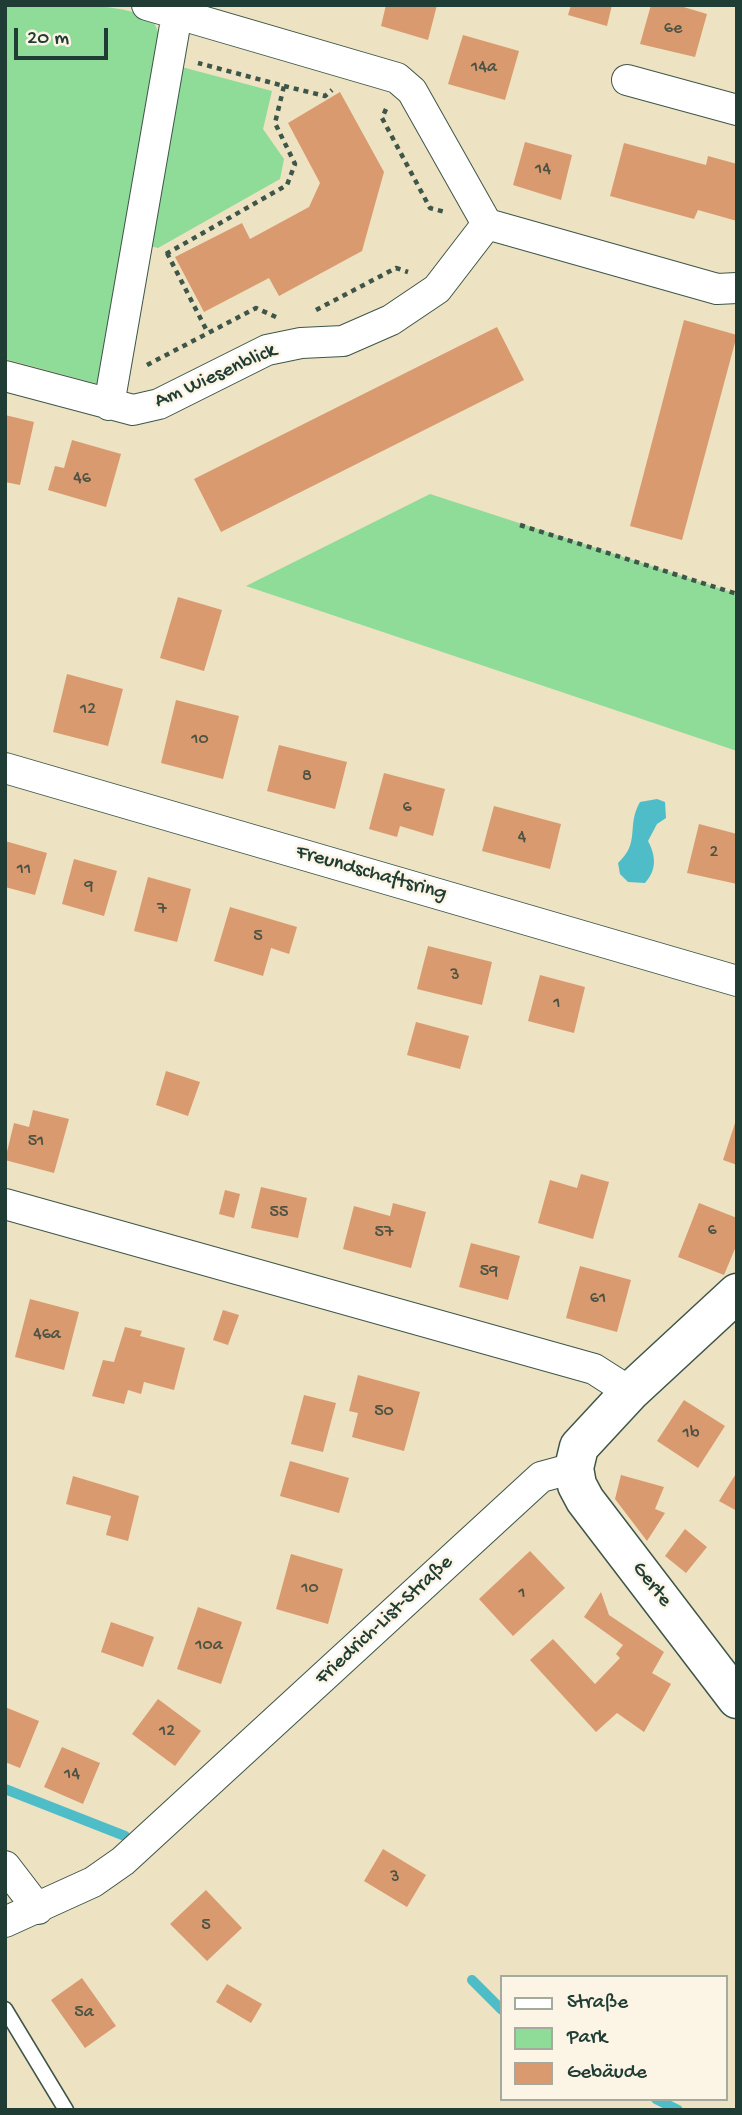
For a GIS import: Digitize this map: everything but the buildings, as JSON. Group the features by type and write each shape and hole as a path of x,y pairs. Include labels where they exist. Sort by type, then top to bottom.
{"street":[{"path":"147,5 397,78 412,91 487,225 717,289 737,288"},
{"path":"108,405 177,14"},
{"path":"627,80 737,110"},
{"name":"Am Wiesenblick","path":"5,376 133,410 159,404 267,350 301,343 343,341 391,320 437,289 487,225"},
{"name":"Freundschaftsring","path":"5,768 737,981"},
{"path":"5,1204 594,1369 630,1392"},
{"path":"574,1468 579,1447 630,1392 737,1293"},
{"name":"Gerte","path":"574,1468 577,1485 585,1500 737,1699"},
{"name":"Friedrich-List-Straße","path":"5,1922 93,1882 123,1861 541,1477 574,1468"},
{"path":"5,1866 38,1909"}],"lane":[{"path":"5,2009 66,2110"}],"path":[{"path":"134,258 159,258 287,185 295,164 275,123 284,86 170,56"},
{"path":"167,253 208,333"},
{"path":"520,525 737,594"}],"green space":[{"path":"5,5 82,5 123,10 140,14 152,21 159,35 98,384 5,359"},
{"path":"178,66 272,91 263,129 284,159 280,179 158,248 150,246"},
{"path":"430,494 737,594 737,751 246,586"}],"water":[{"path":"657,799 665,802 666,818 657,824 648,841 654,857 652,873 645,883 628,882 620,874 618,863 629,848 636,811 640,802"}],"waterway":[{"path":"5,1789 125,1836"},
{"path":"472,1980 500,2008"},
{"path":"660,2101 678,2110"}]}
